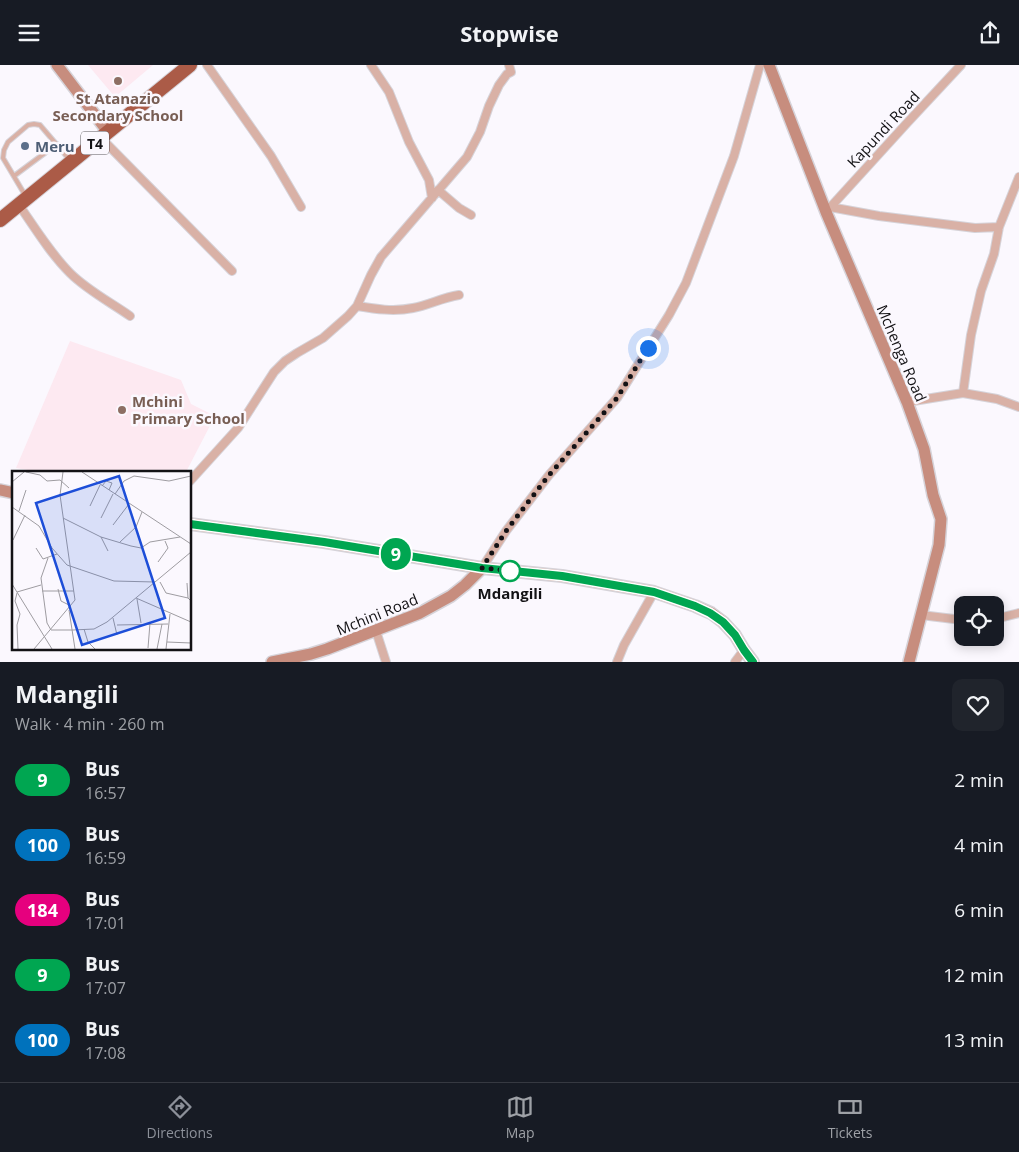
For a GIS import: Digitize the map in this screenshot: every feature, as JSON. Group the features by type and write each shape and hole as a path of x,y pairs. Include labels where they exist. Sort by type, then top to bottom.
{"highway":[{"name":"T4","path":"0,220 190,65"}],"street":[{"path":"57,65 104,135 232,271"},
{"path":"207,65 271,156 301,207"},
{"path":"370,65 389,91 409,142 429,179 432,198"},
{"path":"191,480 238,428 274,372 285,361 323,338 357,306 381,257 467,157 480,132 488,106 499,85 507,74 511,72 509,65"},
{"path":"482,568 506,531 544,481 617,398 669,315 686,283 731,165 760,65"},
{"name":"Mchenga Road","path":"769,65 907,402 924,449 933,495 942,519 940,545 909,662"},
{"name":"Kapundi Road","path":"828,210 961,65"},
{"path":"963,393 971,335 981,291 994,254 999,227 1019,177"},
{"path":"438,189 459,209 471,215"},
{"path":"23,202 57,259 71,274 130,316"},
{"path":"828,210 975,228 999,227"},
{"path":"357,306 386,310 412,308 445,297 459,295"},
{"path":"907,402 963,393 997,399 1019,407"},
{"path":"191,524 324,542 482,568 562,576 654,592 695,606 723,622 735,635 753,662"},
{"name":"Mchini Road","path":"272,662 319,652 438,605 465,585 482,568"},
{"path":"617,662 628,637 654,592"},
{"path":"1004,617 1019,613"},
{"path":"921,615 954,620"},
{"path":"376,631 386,662"},
{"path":"735,662 744,650"}],"lane":[{"path":"23,202 14,176 3,158 8,142 28,125 40,125 72,163"},
{"path":"14,176 57,144"}],"shaded area":[{"name":"St Atanazio Secondary School","path":"88,65 153,65 115,97"},
{"name":"Mchini Primary School","path":"70,341 181,380 191,404 215,416 187,471 34,471 16,468"}],"bus line":[{"name":"9","path":"191,524 324,542 482,568 562,576 654,592 695,606 723,622 735,635 753,662"}],"place":[{"name":"St Atanazio Secondary School","path":"118,81"},
{"name":"Meru","path":"25,146"},
{"name":"Mchini Primary School","path":"122,410"},
{"name":"Mdangili","path":"510,571"}],"route":[{"path":"510,571 514,571 482,568 506,531 549,475 617,398 648,348"}]}
